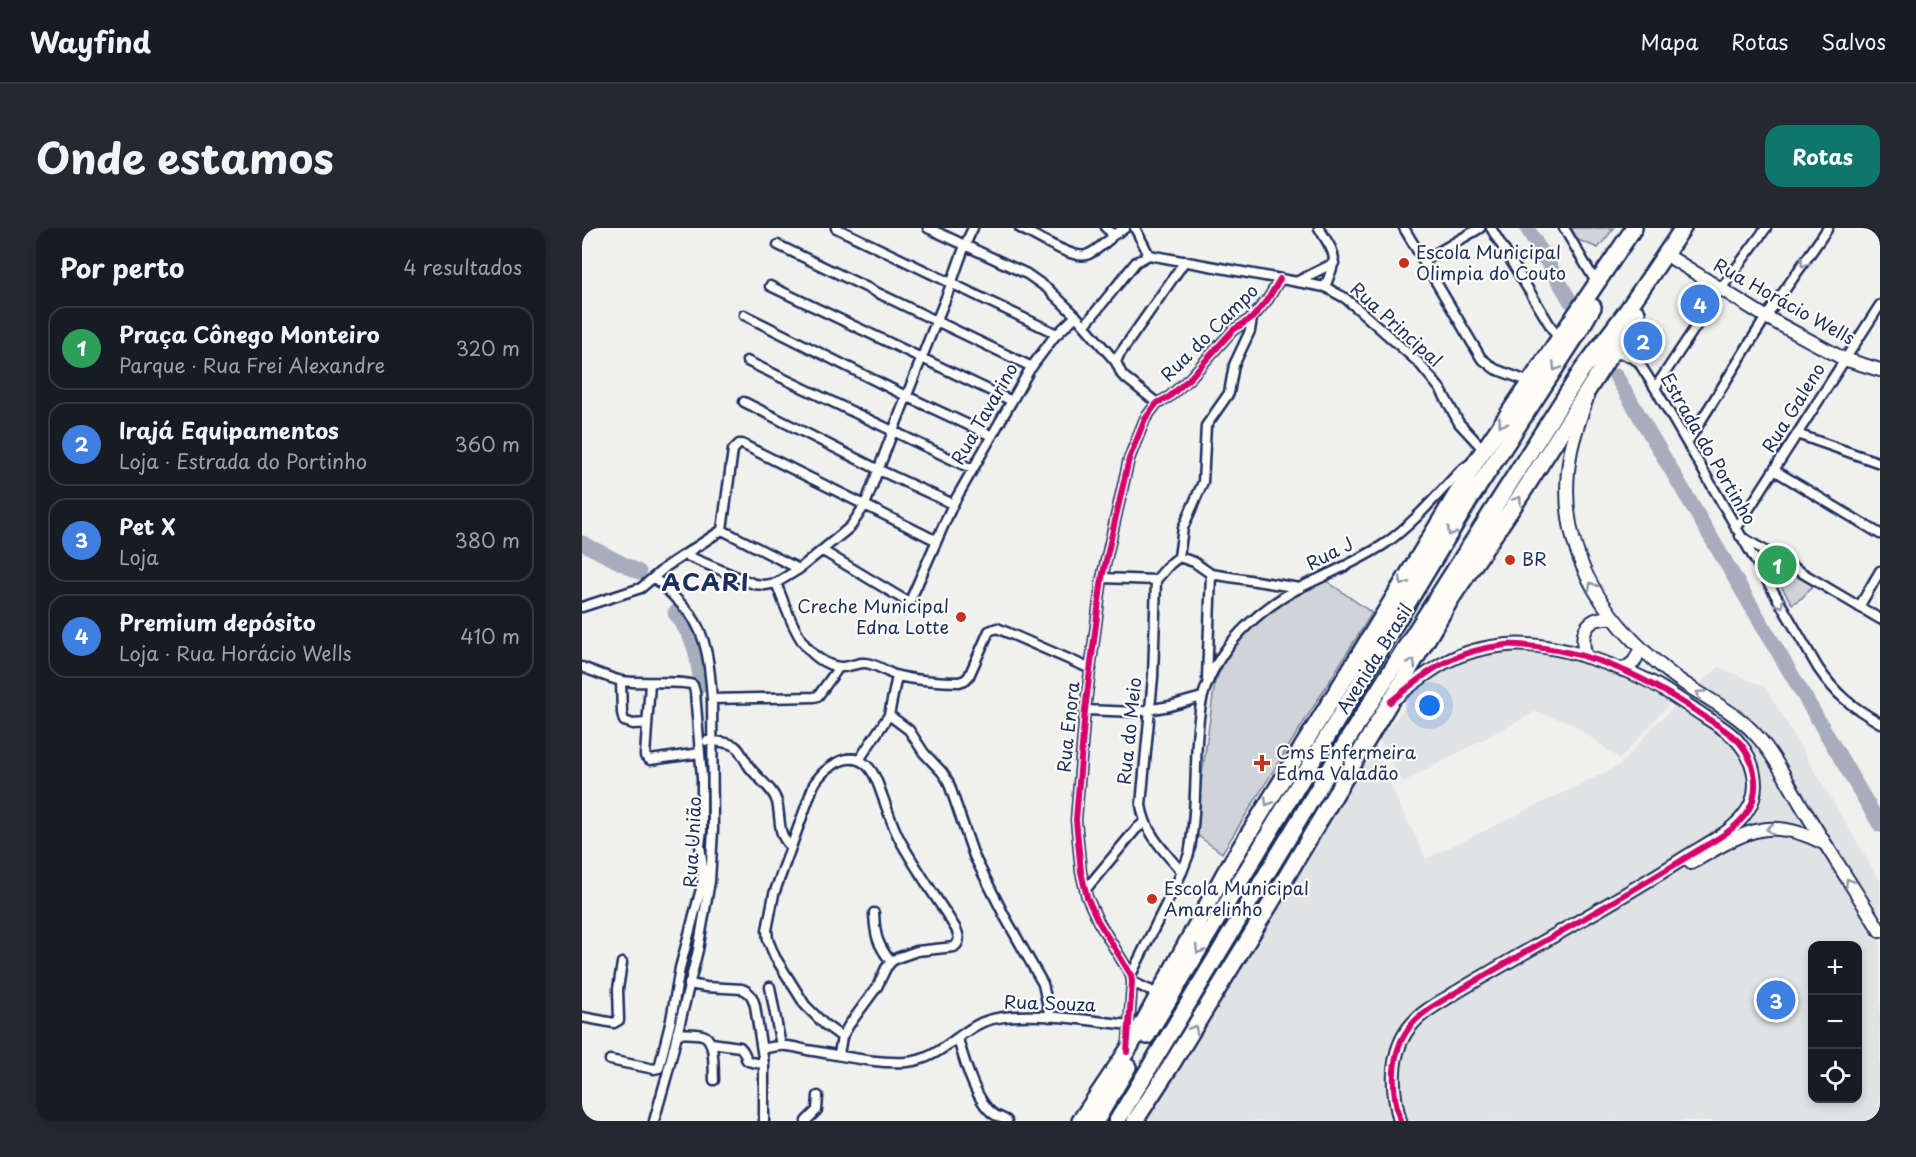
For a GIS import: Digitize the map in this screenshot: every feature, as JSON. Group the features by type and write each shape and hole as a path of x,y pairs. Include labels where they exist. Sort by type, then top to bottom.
{"highway":[{"name":"Avenida Brasil","path":"1080,1121 1127,1052 1224,874 1480,455 1634,228"},
{"name":"Avenida Brasil","path":"1096,1121 1471,498 1575,338 1610,276 1642,228"},
{"name":"Avenida Brasil","path":"1117,1121 1347,741 1581,370 1626,312 1683,228"},
{"name":"Avenida Brasil","path":"1133,1121 1152,1095 1296,859 1451,599 1694,228"},
{"path":"1296,859 1308,823 1356,742 1395,664"}],"street":[{"path":"836,228 1057,333"},
{"path":"928,228 1027,274 1047,288 1085,325 1116,362 1122,375 1157,404"},
{"path":"685,555 754,584 765,585 776,583 799,569 851,526 865,505 964,245 973,228"},
{"path":"1020,228 1070,253 1084,255 1089,254 1125,228"},
{"path":"1106,228 1112,236"},
{"path":"1135,228 1149,255"},
{"path":"1085,325 1136,262 1149,255 1325,287 1334,263 1334,254 1319,228"},
{"path":"1404,228 1481,358 1495,369 1530,382"},
{"path":"1423,261 1480,228"},
{"path":"1491,228 1559,341"},
{"path":"1564,228 1597,284"},
{"path":"1655,388 1720,290 1766,228"},
{"path":"1687,443 1766,317 1828,228"},
{"path":"778,245 1032,366"},
{"name":"Rua Horácio Wells","path":"1673,259 1766,317 1844,359 1880,370"},
{"path":"1116,362 1185,261"},
{"path":"1298,281 1334,263"},
{"name":"Rua do Campo","path":"1157,404 1182,386 1233,330 1252,318 1268,299 1280,279"},
{"path":"770,286 1012,401"},
{"name":"Rua Principal","path":"1325,287 1357,308 1419,363 1441,390 1480,455"},
{"name":"Rua Galeno","path":"1738,532 1774,470 1880,305"},
{"path":"744,315 992,436"},
{"name":"Rua Tavarino","path":"823,551 908,601 912,598 953,504 1032,366 1057,333 1076,316"},
{"path":"1102,578 1156,580 1170,564 1179,558 1186,519 1203,482 1206,426 1229,393 1234,365 1250,331 1252,318"},
{"name":"Estrada do Portinho","path":"1626,330 1636,360 1655,388 1756,564 1828,683 1840,697 1880,723"},
{"path":"1609,356 1623,354 1636,360"},
{"path":"747,361 972,470"},
{"path":"1592,382 1571,449 1567,492 1573,540 1591,586 1613,618 1641,648 1672,675 1728,712 1758,736 1880,931"},
{"path":"744,402 879,470 953,504"},
{"name":"Rua Enora","path":"1132,979 1090,905 1081,872 1076,820 1085,710 1102,578 1132,447 1145,419 1157,404"},
{"path":"1797,434 1880,463"},
{"path":"582,607 641,588 722,530 733,450 739,444 746,445 936,539"},
{"name":"Rua J","path":"1132,979 1182,872 1190,845 1202,697 1222,654 1247,624 1266,609 1300,588 1343,568 1391,539 1461,470 1480,455"},
{"path":"1774,470 1880,534"},
{"path":"722,530 799,569"},
{"path":"1738,532 1771,555 1880,619"},
{"path":"1756,564 1760,558 1771,555"},
{"path":"1179,558 1194,562 1211,574 1300,588"},
{"path":"1859,607 1880,571"},
{"name":"Rua J","path":"1207,683 1211,574"},
{"name":"Rua União","path":"654,577 691,615 698,626 708,662 712,699 710,881 698,950 676,1022 677,1033 654,1121"},
{"name":"Rua do Meio","path":"1156,580 1153,677 1140,797 1145,822 1161,848 1182,872"},
{"path":"776,583 792,621 810,651 822,661 839,666 870,663 897,676 951,682 965,680 986,636 993,628 1001,629 1091,669"},
{"path":"1586,657 1583,643 1585,630 1598,619 1613,618"},
{"path":"1390,702 1445,661 1477,649 1516,645 1562,650 1623,670 1665,690 1718,726 1740,744 1754,772 1755,786 1752,802 1740,821 1725,833 1653,879 1455,993 1413,1022 1402,1039 1395,1060 1393,1084 1400,1121"},
{"path":"1623,670 1634,662 1641,648"},
{"path":"712,699 814,698 818,696 839,666"},
{"path":"582,667 621,681 687,682 693,685 699,742 702,799 700,845 702,885 680,968 676,1022 659,1068 610,1060"},
{"path":"859,760 889,715 897,676"},
{"path":"621,681 624,721 633,724 646,723"},
{"path":"650,683 644,753 646,759 699,753"},
{"path":"1085,710 1136,712 1202,697"},
{"path":"889,715 909,730 924,753 948,781 974,856 1043,984 1050,1017"},
{"path":"699,742 712,741 734,746 742,754 758,778 772,792 777,802 782,837 790,846"},
{"path":"839,1054 842,1037 877,987 891,962 917,951 954,947 959,937 901,842 874,775 866,764 859,760 848,760 826,769 814,784 790,846 768,918 768,940 775,957 805,1005 824,1024 842,1037"},
{"path":"1086,889 1136,829 1145,822"},
{"path":"1653,879 1664,878 1720,847 1763,828 1804,834 1826,845"},
{"path":"874,913 875,933 880,948 891,962"},
{"path":"691,925 702,927"},
{"path":"686,946 698,950"},
{"path":"582,1017 614,1023 619,1020 618,989 622,963"},
{"path":"1127,1052 1132,979 1158,994"},
{"path":"689,984 742,989 750,993 755,1006 764,1064 764,1121"},
{"path":"770,987 781,1046"},
{"name":"Rua Souza","path":"762,1049 781,1046 882,1062 907,1062 920,1060 958,1039 972,1028 997,1018 1050,1017 1129,1025"},
{"path":"677,1033 704,1035 711,1043 714,1080"},
{"path":"958,1039 967,1071 979,1094 994,1115 1008,1121"},
{"path":"711,1043 740,1047 744,1050 747,1062 764,1064"},
{"path":"806,1121 817,1110 818,1096"}],"shaded area":[{"path":"1571,228 1614,228 1598,248 1578,240"},
{"path":"1757,547 1814,584 1802,598 1792,604"},
{"path":"1325,580 1372,613 1222,853 1194,833 1215,682 1226,659 1242,635 1253,624 1296,595"},
{"path":"1485,653 1566,653 1634,680 1670,703 1620,759 1570,722 1535,712 1403,782 1378,739 1408,704 1406,692 1446,663"},
{"path":"1719,667 1765,687 1880,881 1880,1121 1146,1121 1343,798 1374,752 1426,859 1620,765 1657,723"}],"waterway":[{"path":"1527,228 1571,302"},
{"path":"1616,376 1880,825"},
{"path":"582,543 639,572"},
{"path":"675,613 694,647 701,685"}],"cycle path":[{"path":"1127,1052 1131,975 1098,921 1087,897 1081,872 1076,820 1085,710 1102,578 1129,459 1145,419 1157,403 1169,397 1190,378 1233,330 1252,318 1268,299 1280,279"},
{"path":"1390,702 1443,663 1487,648 1525,646 1581,655 1621,669 1659,688 1735,738 1745,750 1753,767 1755,785 1748,811 1736,825 1720,837 1455,993 1417,1018 1405,1033 1396,1057 1394,1083 1400,1121"}],"place":[{"name":"Escola Municipal Olimpia do Couto","path":"1404,263"},
{"name":"Premium depósito","path":"1700,304"},
{"name":"Irajá Equipamentos","path":"1643,341"},
{"name":"BR","path":"1510,560"},
{"name":"Praça Cônego Monteiro","path":"1777,565"},
{"name":"Creche Municipal Edna Lotte","path":"961,617"},
{"name":"Cms Enfermeira Edma Valadão","path":"1262,763"},
{"name":"Escola Municipal Amarelinho","path":"1152,899"},
{"name":"Pet X","path":"1776,1000"}],"district":[{"name":"ACARI","path":"706,583"}]}
